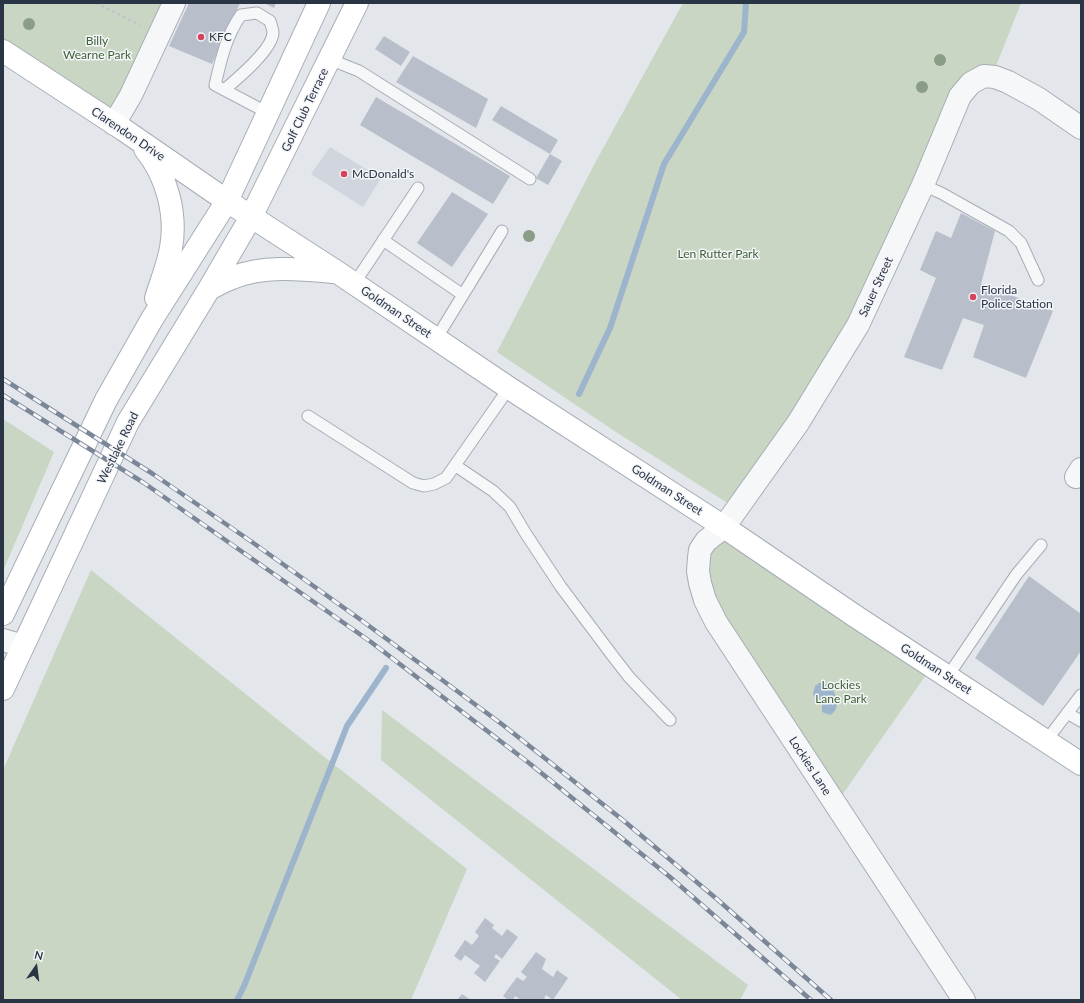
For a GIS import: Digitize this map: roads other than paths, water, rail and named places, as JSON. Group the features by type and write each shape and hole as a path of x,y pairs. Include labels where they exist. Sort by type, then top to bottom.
{"main road":[{"path":"3,614 106,400 152,319 227,201 319,3"},
{"name":"Golf Club Terrace","path":"252,217 357,3"},
{"name":"Clarendon Drive","path":"3,51 252,217"},
{"path":"137,140 154,160 161,173 168,192 172,214 173,237 171,250 156,299 152,319"},
{"name":"Goldman Street","path":"252,217 510,388 724,527 848,611 1081,764"},
{"name":"Westlake Road","path":"3,689 13,643 128,422 252,217"},
{"path":"209,289 233,277 269,270 300,269 346,278"}],"street":[{"path":"114,124 131,95 160,36 174,3"},
{"name":"Sauer Street","path":"724,527 798,423 858,325 923,185 960,96 971,83 984,76 995,77 1008,82 1039,99 1081,128"},
{"name":"Lockies Lane","path":"724,527 706,541 700,550 698,558 700,583 705,600 713,617 964,1000"}],"lane":[{"path":"224,90 248,69 266,50 273,34 270,21 257,14 241,15 233,26 223,52 215,85 224,90 268,113"},
{"path":"330,60 359,71 530,179"},
{"path":"923,185 941,192 1010,232 1021,243 1038,280"},
{"path":"346,278 383,240 418,188"},
{"path":"436,339 502,231"},
{"path":"383,240 464,295"},
{"path":"308,416 413,483 424,486 434,484 446,478 510,388"},
{"path":"456,466 493,491 510,507 561,587 621,667 670,720"},
{"path":"948,676 1016,576 1041,545"},
{"path":"1046,741 1081,695"},
{"path":"1067,713 1081,721"}],"water":[{"path":"819,683 828,685 835,693 837,703 834,712 830,715 822,712 822,701 815,698 813,694 815,686"}],"waterway":[{"path":"579,394 610,328 664,164 744,32 746,3"},
{"path":"237,1000 244,986 347,726 386,668"}],"railway":[{"path":"3,379 153,474 252,542 503,725 624,821 718,900 831,1000"},
{"path":"3,395 144,483 371,642 529,763 670,877 811,1000"}],"place":[{"name":"KFC","path":"201,37"},
{"name":"McDonald's","path":"344,174"},
{"name":"Florida Police Station","path":"973,297"}],"park label":[{"name":"Billy Wearne Park","path":"97,48"},
{"name":"Len Rutter Park","path":"718,254"},
{"name":"Lockies Lane Park","path":"841,692"}]}
